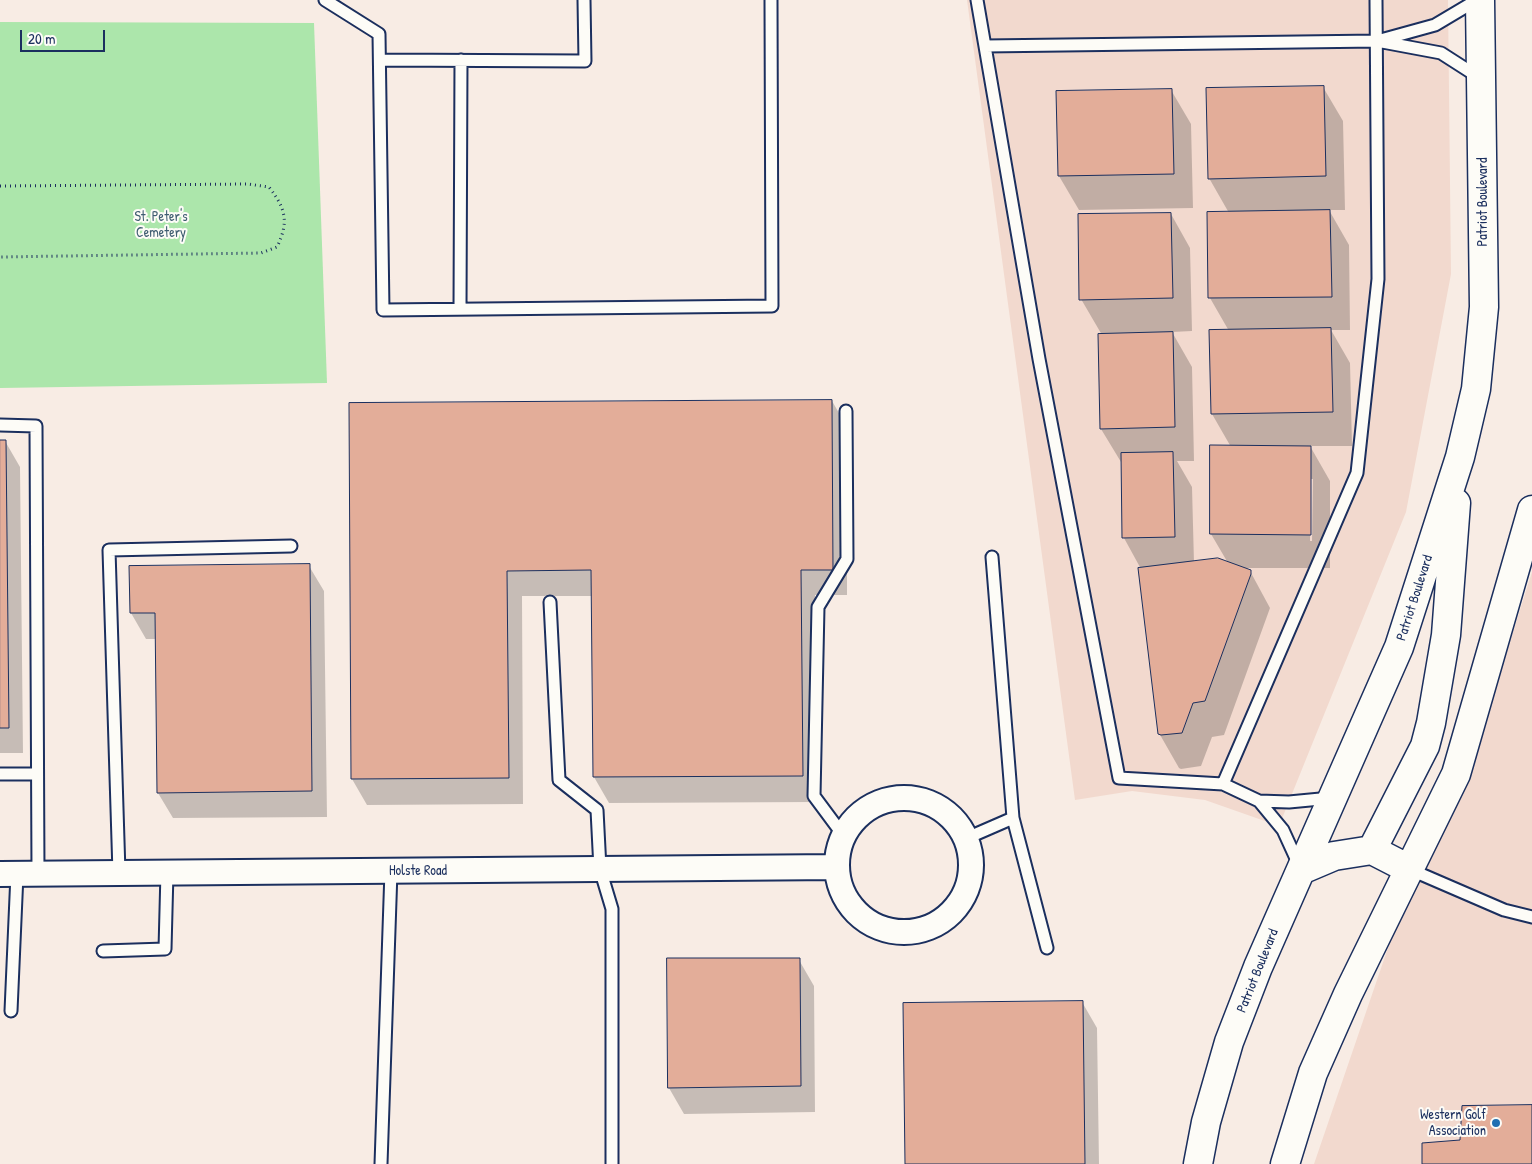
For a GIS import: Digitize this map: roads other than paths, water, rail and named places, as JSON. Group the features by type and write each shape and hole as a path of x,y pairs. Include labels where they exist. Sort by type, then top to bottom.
{"main road":[{"name":"Patriot Boulevard","path":"1198,1164 1206,1122 1229,1042 1258,967 1400,647 1460,457 1476,389 1484,307 1482,80 1479,0"},
{"path":"1372,850 1425,746 1431,724 1446,635 1460,457"},
{"path":"1285,1164 1313,1073 1348,994 1456,774 1532,510"},
{"path":"1301,870 1334,856 1372,850 1409,869"}],"street":[{"path":"895,798 917,798 938,806 955,820 967,838 972,859 971,880 962,900 948,916 930,927 909,932 887,930 867,921 852,907 841,888 837,867 838,851 843,835 856,817 874,804 895,798"},
{"name":"Holste Road","path":"18,874 837,867"}],"lane":[{"path":"325,0 379,34 383,310 772,306 771,0"},
{"path":"380,60 585,61 584,0"},
{"path":"977,0 1039,359 1119,778 1223,784 1258,801 1283,830 1301,870"},
{"path":"1223,784 1358,472 1378,279 1376,0"},
{"path":"1377,41 1435,25 1479,0"},
{"path":"985,46 1377,41 1441,53 1482,80"},
{"path":"460,309 461,60"},
{"path":"843,835 814,796 818,607 847,559 846,411"},
{"path":"0,425 36,426 37,774 18,874 11,1011"},
{"path":"119,873 109,550 291,546"},
{"path":"992,557 1013,818 1047,948"},
{"path":"550,602 559,780 597,810 600,869 612,909 612,1164"},
{"path":"0,774 37,774"},
{"path":"1258,801 1290,802 1333,798"},
{"path":"967,838 1013,818"},
{"path":"1409,869 1504,910 1532,917"},
{"path":"381,1164 391,871"},
{"path":"103,951 165,949 167,872"}],"place":[{"name":"Western Golf Association","path":"1496,1123"}],"park label":[{"name":"St. Peter's Cemetery","path":"161,226"}]}
